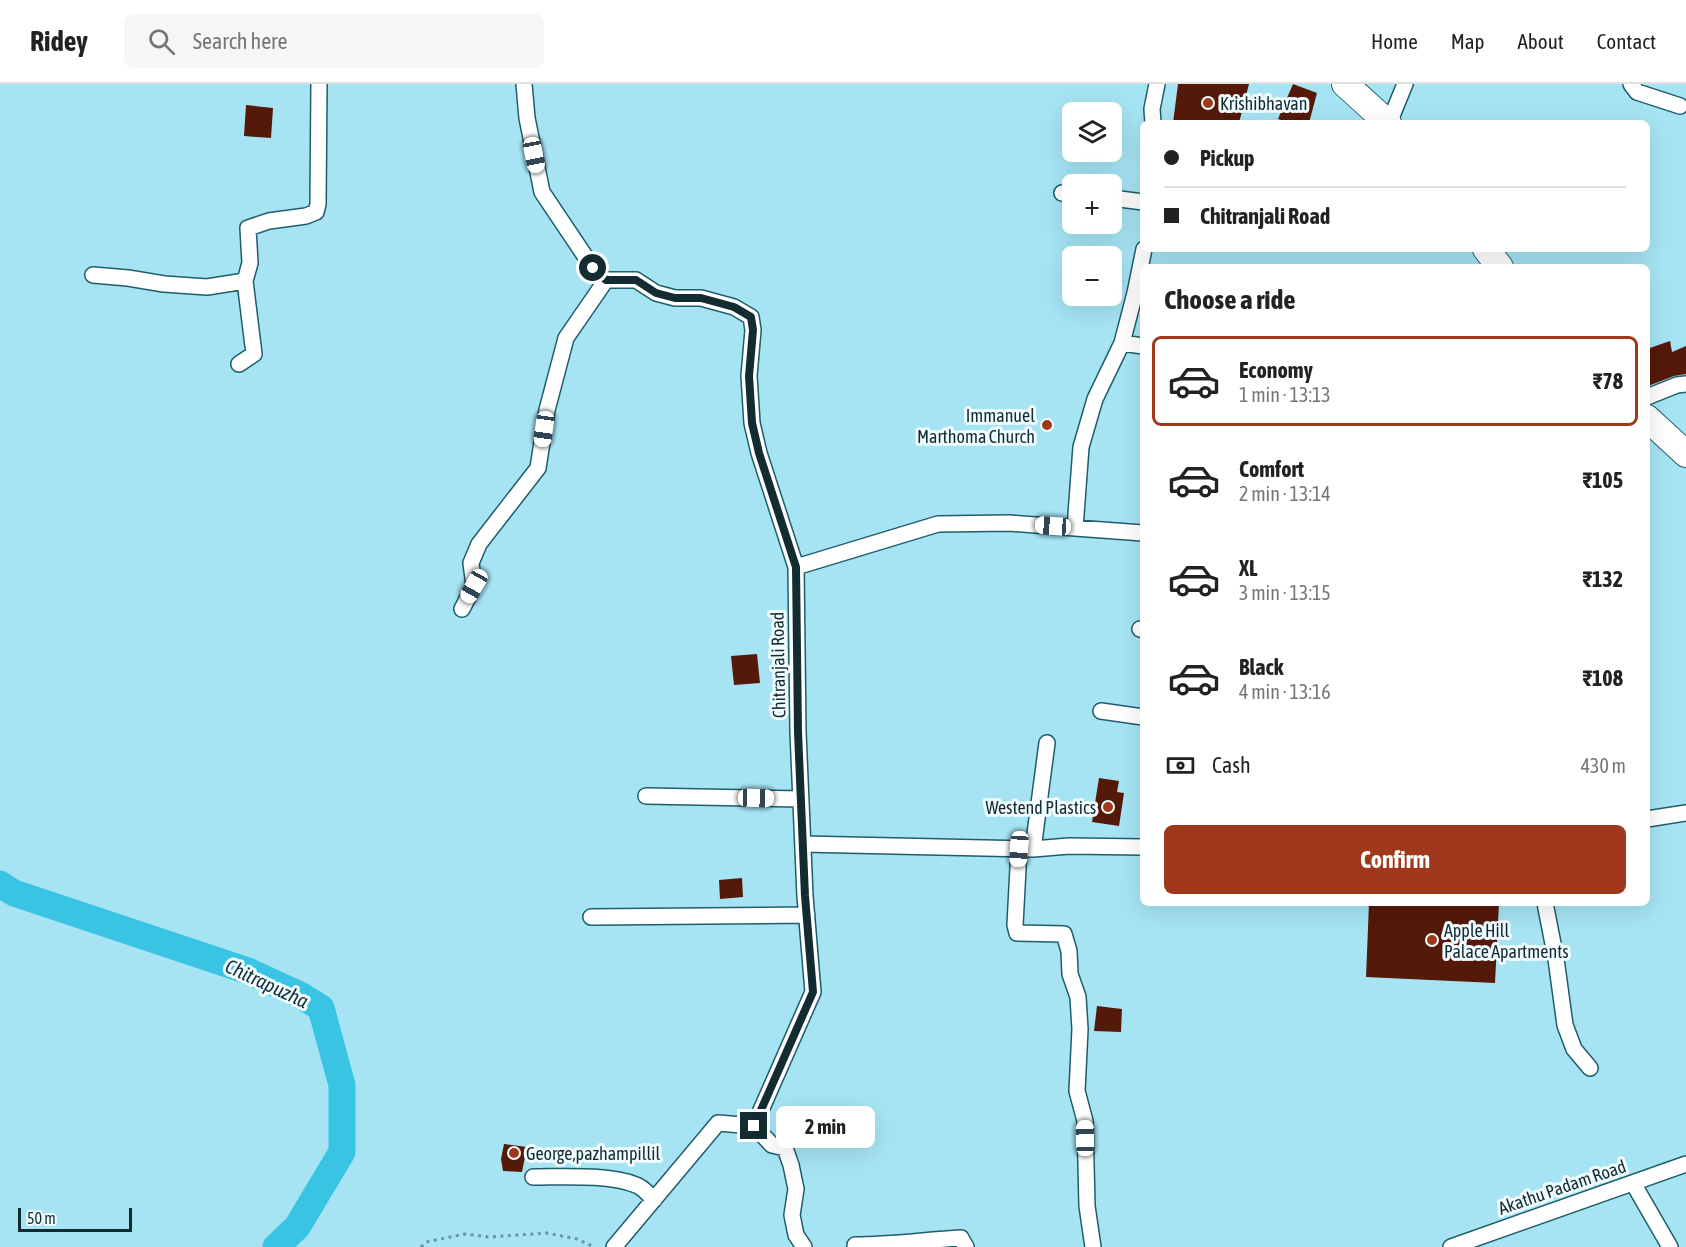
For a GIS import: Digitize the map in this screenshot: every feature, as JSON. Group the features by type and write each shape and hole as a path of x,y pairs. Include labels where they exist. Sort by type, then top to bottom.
{"highway":[{"path":"1345,84 1385,120"},
{"path":"1488,252 1498,264"},
{"path":"1650,421 1686,454"}],"street":[{"path":"239,364 254,354 245,281 250,263 248,228 268,221 306,216 316,212 318,204 319,84"},
{"path":"462,609 474,586 471,563 479,544 538,468 547,410 566,338 606,280 593,268 542,192 527,118 524,84"},
{"path":"1153,120 1152,109 1157,84"},
{"path":"1389,120 1405,84"},
{"path":"1631,84 1636,92 1680,106"},
{"path":"1122,199 1140,202"},
{"path":"93,275 207,287 245,281"},
{"name":"Chitranjali Road","path":"606,280 636,280 656,293 675,298 701,298 734,307 751,317 753,330 749,376 752,423 759,453 796,567 798,732 813,992 754,1126"},
{"path":"1075,528 1081,447 1095,399 1122,343 1139,293"},
{"path":"1122,343 1140,346"},
{"path":"1650,396 1677,385 1686,384"},
{"path":"796,567 939,524 1009,523 1140,533"},
{"path":"1101,711 1140,717"},
{"path":"1047,743 1026,849 1015,925 1017,933 1064,934 1069,951 1070,974 1078,997 1080,1029 1077,1091 1085,1121 1087,1206 1093,1247"},
{"path":"646,796 801,799"},
{"path":"1650,819 1686,813"},
{"path":"803,844 1026,849 1069,846 1140,847"},
{"path":"1546,906 1565,1024 1574,1049 1590,1068"},
{"path":"591,917 807,915"},
{"path":"614,1247 718,1123 754,1126 772,1144 785,1148 796,1189 792,1215 796,1235 804,1247"},
{"name":"Akathu Padam Road","path":"1451,1247 1686,1164"},
{"path":"533,1177 576,1176 610,1179 638,1185 654,1200"},
{"path":"1633,1183 1670,1247"},
{"path":"855,1245 892,1245 911,1241 961,1238 966,1247"}],"path":[{"path":"421,1247 426,1242 465,1234 489,1237 547,1233 577,1239 594,1247"}],"building":[{"path":"1178,84 1249,84 1240,120 1173,120"},
{"path":"1293,84 1317,93 1310,120 1278,119"},
{"path":"246,105 273,108 271,138 244,136"},
{"path":"1670,341 1672,352 1686,346 1686,374 1650,385 1650,348"},
{"path":"757,654 760,683 734,685 731,656"},
{"name":"Westend Plastics","path":"1099,778 1119,781 1117,792 1124,793 1119,826 1092,822"},
{"path":"742,878 743,897 720,899 719,880"},
{"name":"Apple Hill Palace Apartments","path":"1369,906 1499,906 1495,983 1366,977"},
{"path":"1097,1006 1122,1009 1121,1032 1094,1031"},
{"name":"George,pazhampillil","path":"504,1144 527,1147 522,1172 503,1171 501,1159"}],"waterway":[{"name":"Chitrapuzha","path":"0,884 14,893 248,971 300,995 321,1008 342,1085 342,1152 297,1227 276,1247"}],"place":[{"name":"Krishibhavan","path":"1208,103"},
{"name":"Immanuel Marthoma Church","path":"1047,425"},
{"name":"Westend Plastics","path":"1108,807"},
{"name":"Apple Hill Palace Apartments","path":"1432,940"},
{"name":"George,pazhampillil","path":"514,1153"}],"route":[{"path":"593,268 606,280 636,280 656,293 675,298 701,298 734,307 751,317 753,330 749,376 752,423 759,453 796,567 798,732 805,896 813,992 754,1126"}]}
